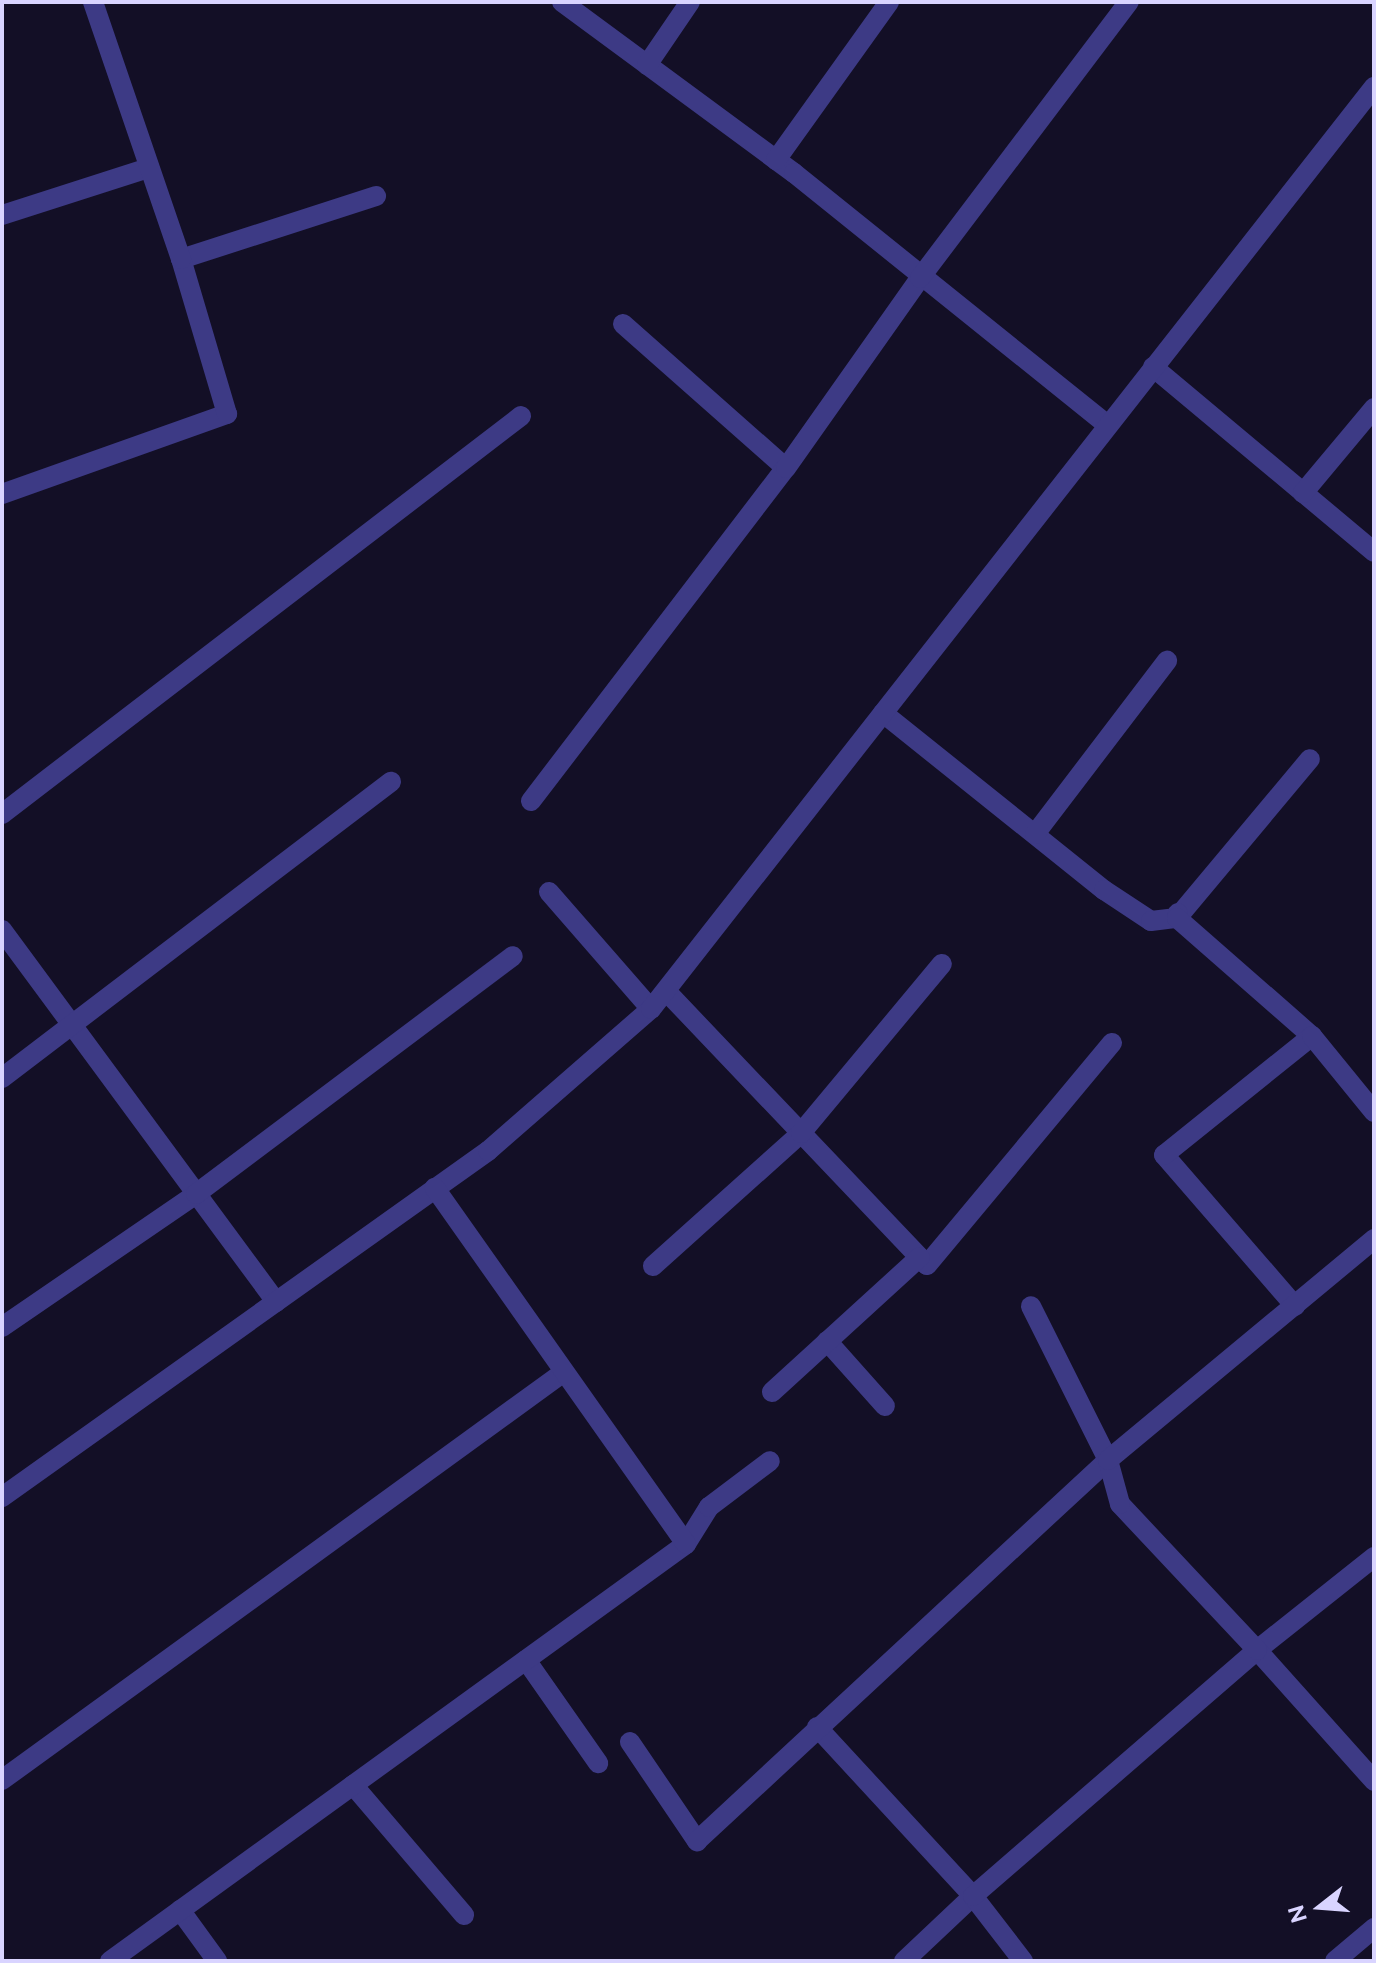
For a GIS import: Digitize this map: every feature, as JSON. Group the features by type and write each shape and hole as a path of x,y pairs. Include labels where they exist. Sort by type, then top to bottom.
{"street":[{"path":"2,494 227,414 181,259 93,2"},
{"path":"562,2 776,160 1107,425"},
{"path":"647,65 690,2"},
{"path":"776,160 889,2"},
{"path":"531,801 786,468 920,278 1129,2"},
{"path":"2,1497 488,1151 651,1009 1374,87"},
{"path":"2,215 148,168"},
{"path":"181,259 376,196"},
{"path":"623,324 786,468"},
{"path":"1153,367 1374,552"},
{"path":"1303,493 1374,408"},
{"path":"2,814 521,416"},
{"path":"1035,834 1167,661"},
{"path":"883,713 1151,921 1178,916 1310,759"},
{"path":"2,1078 73,1028 391,782"},
{"path":"549,892 651,1009"},
{"path":"1178,916 1312,1036 1374,1112"},
{"path":"2,930 276,1302"},
{"path":"2,1327 196,1194 513,956"},
{"path":"653,1266 801,1133 942,964"},
{"path":"666,991 927,1265 1112,1043"},
{"path":"1295,1306 1164,1155 1312,1036"},
{"path":"435,1188 686,1544"},
{"path":"630,1742 697,1841 1108,1460 1374,1239"},
{"path":"772,1392 920,1257"},
{"path":"1031,1306 1108,1460 1120,1504 1374,1781"},
{"path":"827,1341 885,1406"},
{"path":"2,1780 564,1372"},
{"path":"110,1961 686,1544 709,1507 770,1461"},
{"path":"904,1961 973,1896 1257,1650 1374,1557"},
{"path":"526,1660 598,1763"},
{"path":"817,1727 973,1896 1023,1961"},
{"path":"353,1785 464,1915"},
{"path":"180,1910 217,1961"},
{"path":"1335,1961 1374,1928"}]}
